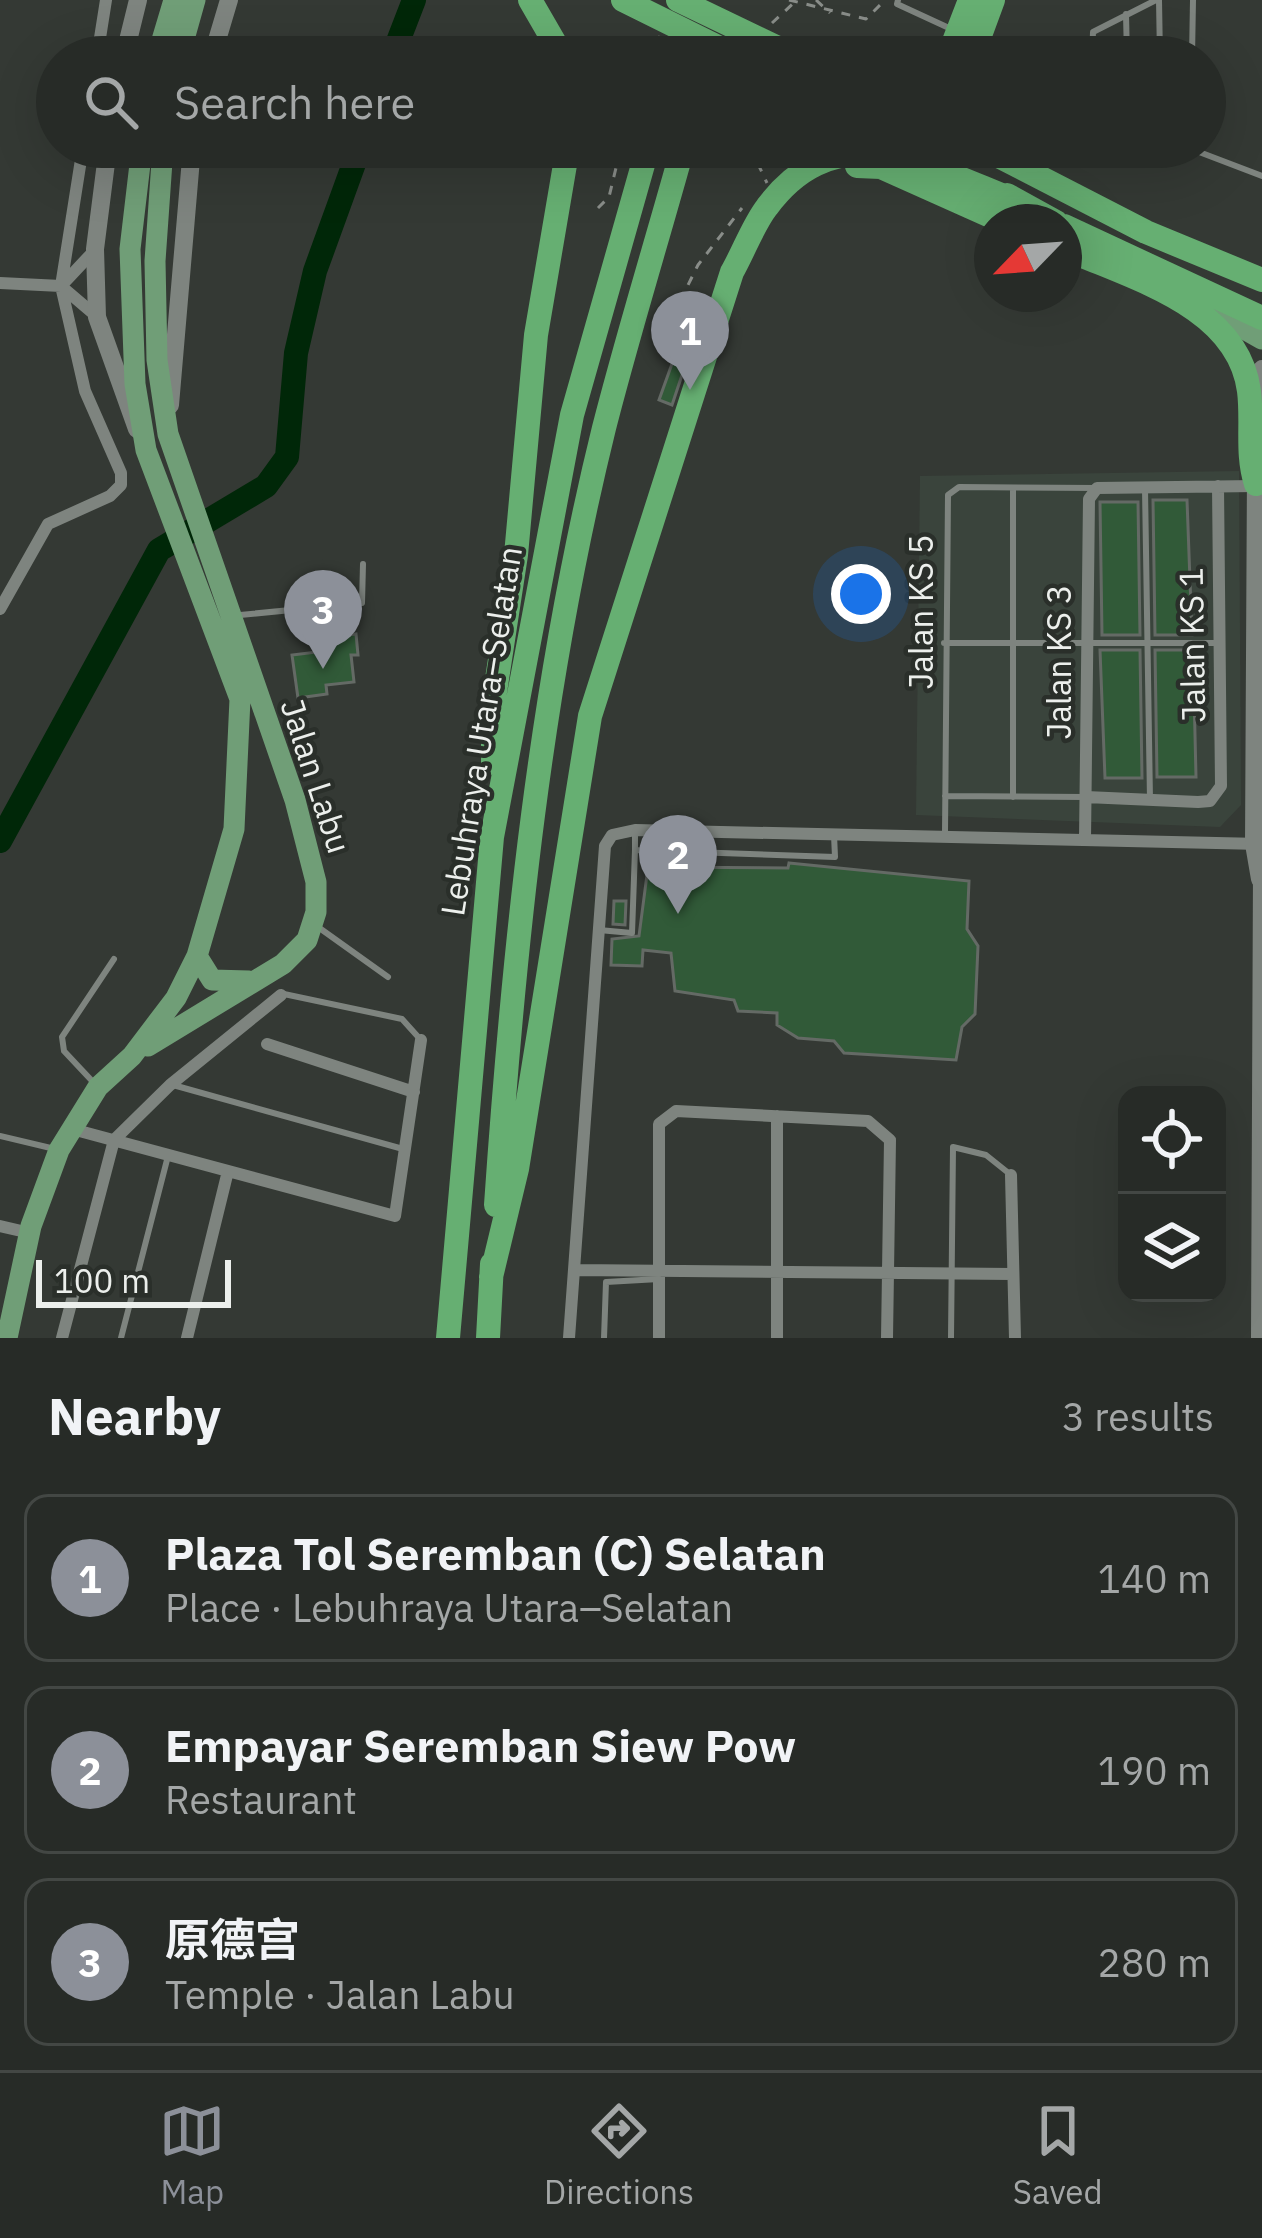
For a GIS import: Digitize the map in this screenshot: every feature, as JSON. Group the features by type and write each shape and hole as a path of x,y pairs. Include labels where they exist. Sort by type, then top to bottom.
{"highway":[{"path":"530,0 551,36"},
{"path":"556,0 561,36"},
{"path":"678,0 753,36"},
{"path":"682,36 693,0"},
{"path":"716,36 726,0"},
{"path":"956,36 970,0"},
{"path":"980,36 993,0"},
{"path":"633,5 696,36"},
{"path":"954,36 958,32"},
{"path":"492,837 493,706 516,555 536,334 564,168"},
{"name":"Lebuhraya Utara–Selatan","path":"448,1338 492,837 572,415 642,168"},
{"name":"Lebuhraya Utara–Selatan","path":"488,1338 511,982 542,753 604,429 677,168"},
{"path":"491,1277 517,1168 590,716 732,272 766,208 791,183 816,168"},
{"path":"884,168 989,204"},
{"path":"951,168 1001,204"},
{"path":"1029,168 1146,232 1262,280"},
{"path":"1082,243 1262,318"},
{"path":"1082,244 1211,321 1245,373 1256,485"}],"main road":[{"path":"163,36 174,0"},
{"path":"184,36 195,0"},
{"path":"140,168 130,249 135,384 150,460"},
{"path":"162,168 155,261 158,360 168,434"},
{"path":"1082,244 1262,339"},
{"name":"Jalan Labu","path":"7,1338 30,1233 58,1150 98,1087 132,1056 176,998 197,956 234,829 242,718 211,584 168,434"},
{"name":"Jalan Labu","path":"132,1056 256,980 307,940 316,882 230,616 150,460"},
{"path":"197,956 212,980 231,984 256,980"}],"street":[{"path":"100,36 106,0"},
{"path":"129,36 138,0"},
{"path":"218,36 229,0"},
{"path":"0,609 48,524 110,496 121,485 121,473 85,391 61,286 80,168"},
{"name":"Jalan Labu","path":"105,168 95,248 97,317 150,460"},
{"name":"Jalan Labu","path":"168,434 190,168"},
{"path":"61,286 95,248"},
{"path":"0,283 61,286 97,317"},
{"path":"1260,1338 1256,380 1262,369"},
{"path":"1097,488 1256,485"},
{"name":"Jalan KS 1","path":"1150,800 1210,800 1221,786 1218,486"},
{"name":"Jalan KS 3","path":"1085,840 1087,521 1097,488"},
{"path":"1086,797 1150,800"},
{"path":"569,1338 605,846 612,835 635,830 1258,844"},
{"path":"62,1338 114,1140 170,1084 281,994"},
{"path":"71,1129 395,1216 421,1040"},
{"path":"267,1044 414,1092"},
{"path":"659,1338 659,1124 664,1116 676,1112 868,1120 890,1140 887,1338"},
{"path":"777,1116 777,1338"},
{"path":"187,1338 228,1171"},
{"path":"1011,1174 1015,1338"},
{"path":"0,1226 30,1233"},
{"path":"574,1270 659,1275 1013,1274"}],"lane":[{"path":"898,0 897,4 958,32"},
{"path":"1093,36 1157,0 1159,36"},
{"path":"1192,0 1192,36"},
{"path":"1126,14 1127,36"},
{"path":"1226,162 1262,176"},
{"path":"1145,486 1150,800"},
{"name":"Jalan KS 5","path":"946,837 944,644 949,495 959,487 1013,487"},
{"path":"1012,797 1013,487 1097,488"},
{"path":"230,616 362,603 363,564"},
{"path":"944,644 1220,643"},
{"path":"944,796 1086,797"},
{"path":"599,930 632,933 635,830"},
{"path":"635,850 836,857 834,834"},
{"path":"313,922 388,976"},
{"path":"98,1087 64,1051 62,1037 114,959"},
{"path":"281,994 294,993 402,1019 421,1040"},
{"path":"170,1084 406,1150"},
{"path":"0,1136 58,1150"},
{"path":"951,1338 953,1147 986,1155 1011,1174"},
{"path":"121,1338 168,1154"},
{"path":"604,1338 606,1282 659,1275"}],"path":[{"path":"788,0 866,20 885,0"},
{"path":"816,0 827,5 831,14"},
{"path":"598,208 609,197 616,168"},
{"path":"760,168 770,189 760,194"},
{"path":"672,317 730,217 746,205"}],"shaded area":[{"path":"1239,471 1241,805 1220,827 916,815 920,476"}],"building":[{"path":"673,361 685,366 672,405 659,400"},
{"path":"1153,500 1187,500 1192,635 1155,635"},
{"path":"1100,502 1138,502 1140,635 1102,635"},
{"path":"356,634 358,655 351,655 354,682 326,685 327,694 298,698 292,655 317,652 316,639"},
{"path":"1100,650 1140,650 1142,778 1105,778"},
{"path":"1155,650 1193,650 1196,777 1157,777"},
{"path":"789,863 969,881 967,929 978,946 975,1014 962,1027 956,1060 844,1053 834,1041 798,1038 777,1025 777,1013 738,1011 734,1000 675,991 671,953 643,950 642,966 611,965 612,939 639,936 648,867 788,868"},
{"path":"614,901 626,901 625,925 613,924"}],"waterway":[{"path":"400,36 414,0"},
{"path":"0,841 159,550 266,486 287,457 296,353 315,271 352,168"}],"place":[{"name":"Plaza Tol Seremban (C) Selatan","path":"690,390"},
{"name":"原德宫","path":"323,669"},
{"name":"Empayar Seremban Siew Pow","path":"678,914"}]}
